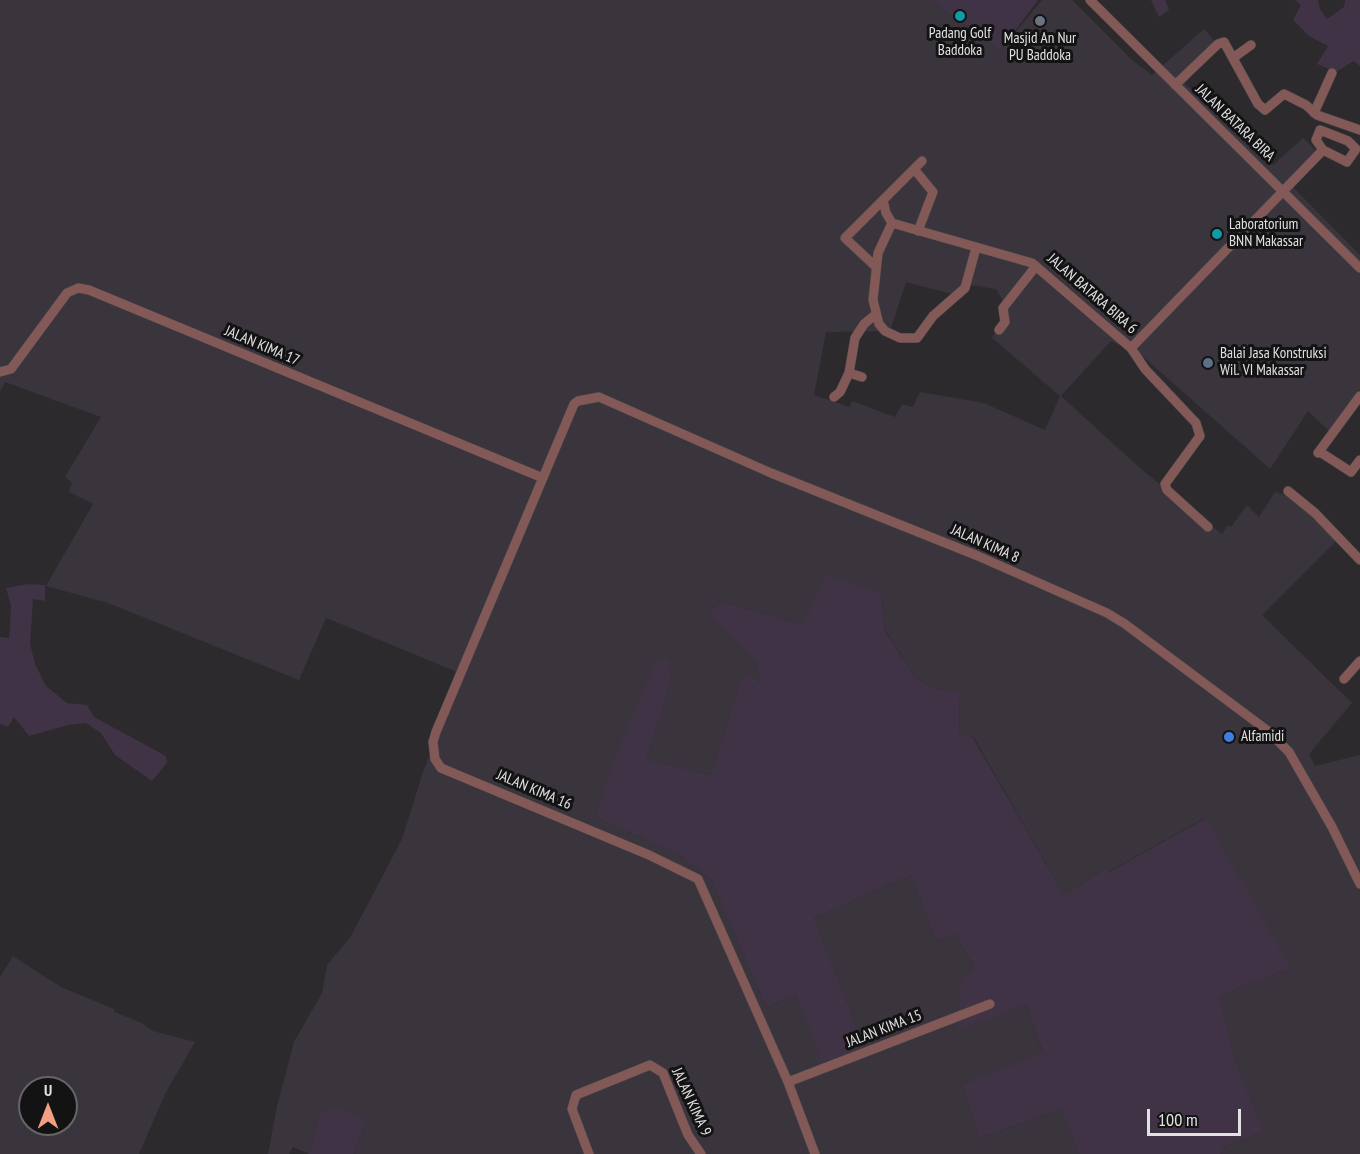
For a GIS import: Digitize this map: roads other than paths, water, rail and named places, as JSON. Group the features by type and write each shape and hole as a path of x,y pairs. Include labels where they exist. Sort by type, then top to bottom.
{"street":[{"name":"JALAN BATARA BIRA","path":"1090,0 1360,268"},
{"path":"1174,85 1220,42 1226,43 1258,104 1265,110 1283,94 1314,113 1360,130"},
{"path":"1233,58 1251,45"},
{"path":"1314,113 1332,73"},
{"name":"JALAN BATARA BIRA 6","path":"892,223 976,248 1024,259 1036,266 1131,348 1323,150"},
{"path":"875,266 845,238 922,161"},
{"path":"914,169 933,192 918,231"},
{"path":"883,200 886,213 892,223 881,244 875,266 873,300 875,315 885,331 909,340 917,338 933,316 964,288 976,248"},
{"path":"999,330 1005,322 1003,308 1036,266"},
{"name":"JALAN KIMA 17","path":"0,372 11,369 67,293 78,288 89,290 543,478"},
{"path":"834,397 840,392 849,374 853,343 861,327 875,315"},
{"path":"1131,348 1145,369 1196,423 1200,436 1165,484 1167,490 1208,527"},
{"path":"849,374 862,377"},
{"path":"1360,396 1319,453 1351,472 1360,460"},
{"name":"JALAN KIMA 8","path":"543,478 574,404 585,398 599,398 771,473 978,556 1107,613 1200,678 1268,731 1288,752 1332,827 1360,884"},
{"path":"1351,408 1360,416"},
{"name":"JALAN KIMA 16","path":"543,478 436,732 433,742 435,759 441,768 649,855 698,879 788,1082 815,1154"},
{"path":"1288,491 1315,513 1360,560"},
{"path":"1344,679 1360,661"},
{"name":"JALAN KIMA 15","path":"788,1082 990,1004"},
{"name":"JALAN KIMA 9","path":"589,1154 572,1109 576,1095 650,1065 663,1073 688,1135 701,1154"}],"place":[{"name":"Padang Golf Baddoka","path":"960,16"},
{"name":"Masjid An Nur PU Baddoka","path":"1040,21"},
{"name":"Laboratorium BNN Makassar","path":"1217,234"},
{"name":"Balai Jasa Konstruksi Wil. VI Makassar","path":"1208,363"},
{"name":"Alfamidi","path":"1229,737"}]}
